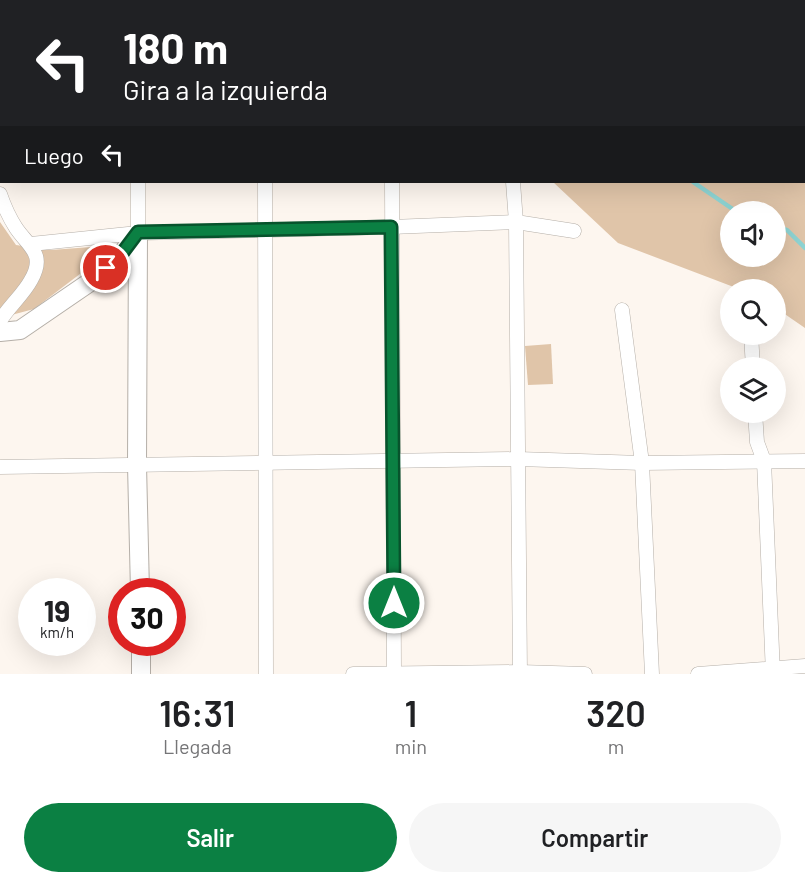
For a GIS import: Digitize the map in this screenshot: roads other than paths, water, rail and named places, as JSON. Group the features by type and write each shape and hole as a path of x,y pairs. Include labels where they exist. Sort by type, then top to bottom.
{"street":[{"path":"138,183 137,465 140,578"},
{"path":"265,183 266,674"},
{"path":"392,183 394,674"},
{"path":"513,183 516,222 520,673"},
{"path":"0,194 7,212 17,229 31,244 37,260 37,267 31,282 0,321"},
{"path":"31,244 138,232 516,222 574,231"},
{"path":"0,332 20,330 93,280 120,256 138,232"},
{"path":"622,310 642,463 652,674"},
{"path":"756,423 757,442 764,461 773,672"},
{"path":"0,467 518,459 642,463 805,461"},
{"path":"141,656 141,674"},
{"path":"698,674 773,672 805,666"},
{"path":"353,674 585,674"}],"waterway":[{"path":"694,183 721,201"},
{"path":"786,230 805,248"}]}
